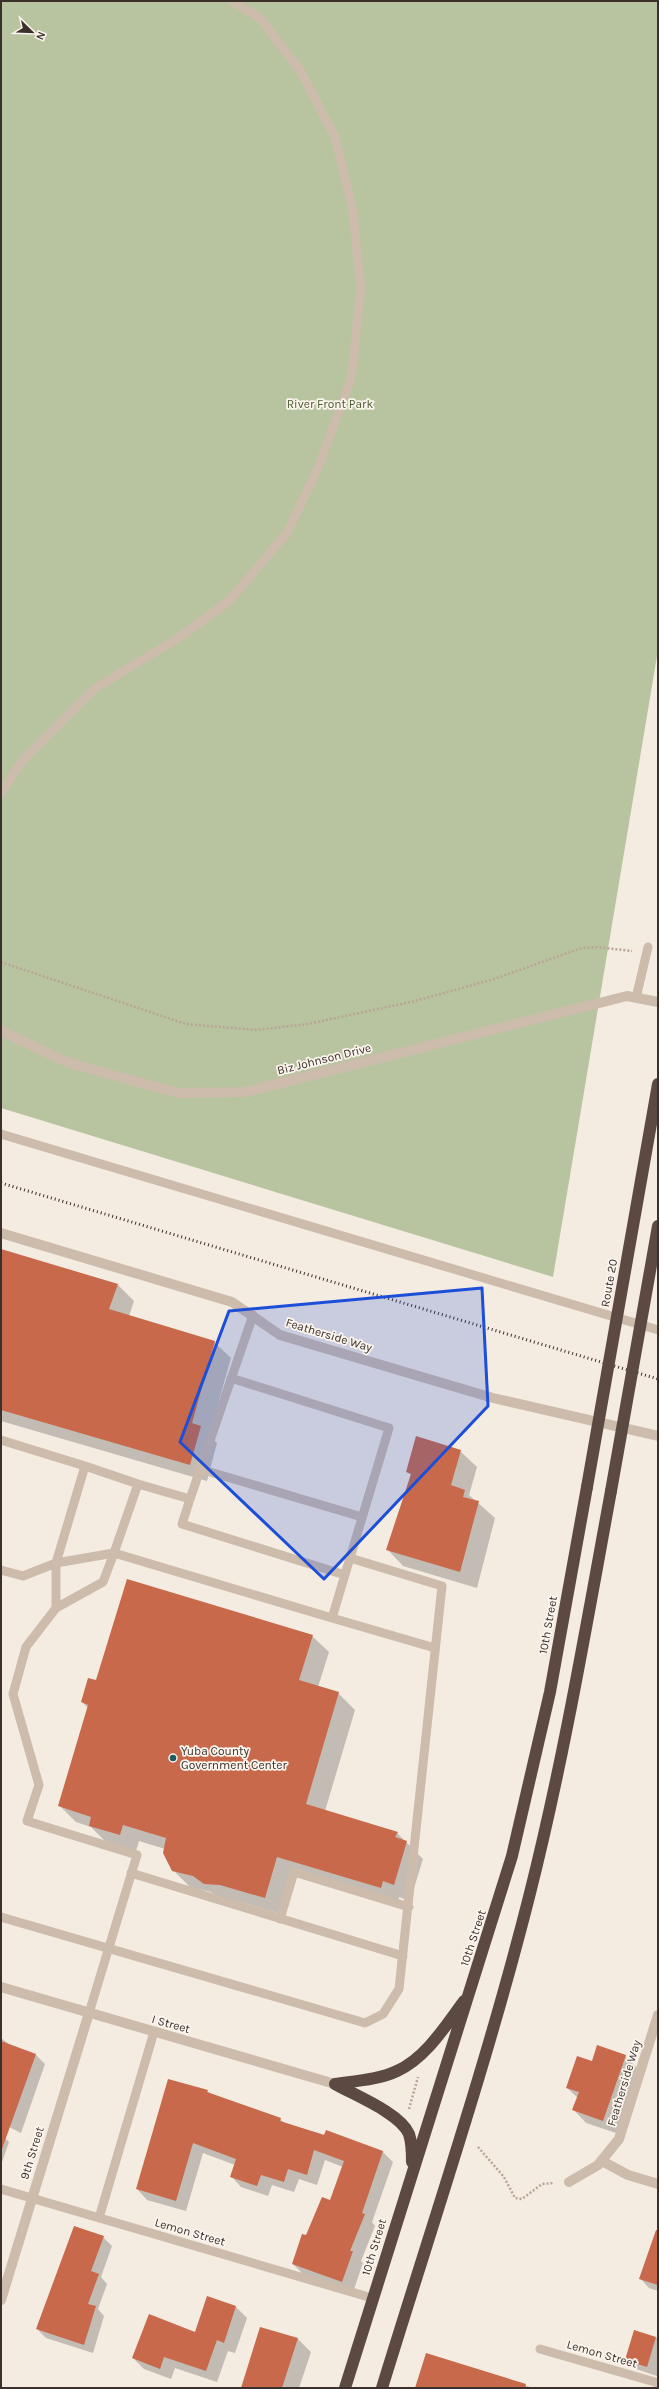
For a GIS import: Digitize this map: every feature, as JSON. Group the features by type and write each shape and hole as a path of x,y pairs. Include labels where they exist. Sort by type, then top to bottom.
{"highway":[{"name":"Route 20","path":"587,1487 658,1084"},
{"path":"382,2388 480,2069 529,1897 577,1680 658,1226"},
{"name":"10th Street","path":"345,2388 372,2298 498,1906 525,1803 552,1684 587,1487"},
{"path":"335,2084 381,2077 398,2071 418,2056 440,2034 471,1992"},
{"path":"335,2084 398,2121 408,2133 412,2148 412,2172"}],"street":[{"name":"Biz Johnson Drive","path":"1,1031 69,1063 178,1093 245,1092 626,996 658,1002"},
{"name":"Featherside Way","path":"1,1233 232,1302 280,1335 493,1398 658,1436"},
{"name":"I Street","path":"1,1987 335,2084"},
{"name":"9th Street","path":"1,2300 88,2013"},
{"name":"Featherside Way","path":"569,2182 588,2172 602,2161 619,2139 626,2122 658,2015"},
{"path":"602,2161 628,2174 658,2184"}],"lane":[{"path":"1,793 23,760 94,689 180,637 229,601 277,545 287,533 318,468 351,379 361,288 352,207 335,137 300,70 287,52 261,19 232,1"},
{"path":"636,998 647,950"},
{"path":"1,1134 658,1330"},
{"path":"253,1315 182,1524 345,1575"},
{"path":"231,1378 389,1428 332,1618"},
{"path":"1,1440 190,1499"},
{"path":"56,1608 56,1563 85,1466"},
{"path":"200,1469 362,1517"},
{"path":"88,2013 109,1949 136,1855 27,1821 39,1785 13,1694 26,1647 56,1608 103,1582 138,1484"},
{"path":"1,1570 23,1576 56,1563 114,1553 436,1648"},
{"path":"1,1917 365,2023 383,2014 399,1989 410,1907 442,1586 350,1558"},
{"path":"280,1919 294,1872 410,1907"},
{"path":"131,1873 403,1956"},
{"path":"99,2218 154,2032"},
{"name":"Lemon Street","path":"1,2189 372,2298"},
{"name":"Lemon Street","path":"540,2349 658,2383"}],"path":[{"path":"1,962 179,1022 202,1027 257,1030 308,1024 415,1001 501,976 582,948 647,950"},
{"path":"407,2115 418,2077"},
{"path":"478,2147 504,2177 515,2198 522,2199 542,2184 569,2182"}],"highlighted area":[{"path":"482,1288 488,1406 324,1579 180,1442 229,1311"}],"green space":[{"name":"River Front Park","path":"1,1 658,1 658,650 553,1277 1,1108"}],"building":[{"path":"1,1249 118,1284 109,1309 215,1341 192,1423 201,1426 190,1465 1,1410"},
{"path":"416,1436 461,1450 451,1485 465,1490 463,1497 479,1501 460,1572 386,1550 411,1474 406,1472"},
{"path":"127,1579 313,1635 299,1680 339,1692 306,1804 398,1832 395,1837 407,1841 394,1885 383,1881 381,1888 277,1857 265,1898 220,1885 204,1884 193,1876 172,1871 163,1853 166,1838 123,1825 120,1835 89,1826 91,1817 58,1806 88,1705 81,1702 88,1678 96,1680"},
{"path":"1,2041 36,2054 2,2149 1,2149"},
{"path":"597,2045 626,2055 603,2121 572,2110 579,2092 566,2088 577,2056 592,2061"},
{"path":"168,2079 208,2090 207,2092 281,2118 280,2121 324,2135 326,2130 383,2151 362,2213 365,2214 350,2251 353,2251 342,2282 292,2264 302,2234 306,2235 322,2197 330,2200 344,2161 314,2150 307,2175 288,2169 284,2182 261,2175 257,2186 230,2177 236,2159 193,2143 176,2201 136,2189"},
{"path":"74,2226 104,2236 91,2271 99,2274 88,2304 96,2306 84,2345 36,2329"},
{"path":"656,2230 658,2230 658,2285 639,2279"},
{"path":"207,2296 236,2306 224,2343 217,2340 206,2371 164,2357 160,2369 132,2358 149,2314 195,2332"},
{"path":"260,2327 298,2338 282,2388 241,2388"},
{"path":"634,2330 656,2337 647,2367 625,2360"},
{"path":"426,2353 526,2384 525,2388 415,2388"}],"railway":[{"path":"1,1183 658,1379"}],"place":[{"name":"Yuba County Government Center","path":"173,1758"}]}
